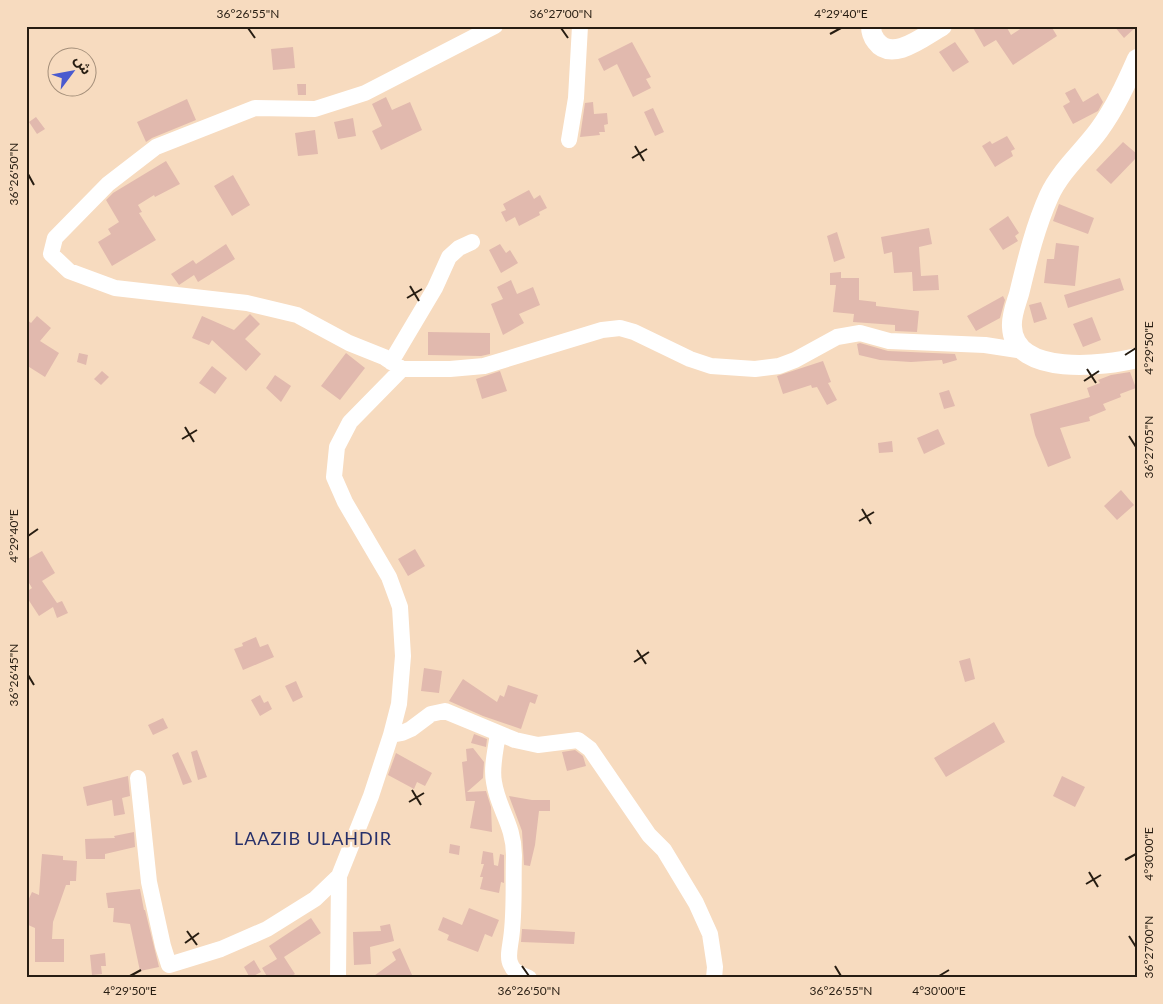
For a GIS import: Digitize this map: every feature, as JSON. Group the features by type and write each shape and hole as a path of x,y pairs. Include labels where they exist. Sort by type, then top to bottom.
{"main road":[{"path":"871,26 872,35 885,50 905,47 942,26"},
{"path":"1137,60 1121,95 1104,123 1067,167 1050,195 1030,253 1012,328 1016,340 1024,351 1042,361 1094,366 1137,358"}],"street":[{"path":"495,26 365,93 315,109 255,108 156,147 108,184 56,238 51,254 69,271 115,288 248,303 297,315 349,343 396,365 450,369 484,366 602,330 620,328 634,332 690,359 710,366 755,369 780,366 837,337 860,333 890,341 985,345 1024,351"},
{"path":"569,140 576,98 580,26"},
{"path":"338,978 339,876 371,796 391,736 399,704 403,656 400,607 390,577 344,502 334,477 337,447 350,422 396,365 449,257 458,248 472,242"},
{"path":"391,736 411,729 430,714 445,711 515,740 538,745 578,740 590,749 649,835 664,850 696,903 710,934 715,967 714,978"},
{"path":"498,733 493,782 498,799 509,823 514,844 513,925 509,956 511,966 519,974 529,978"},
{"path":"138,778 148,882 169,964 221,949 267,929 315,899 339,876"}],"building":[{"path":"972,26 1006,26 1011,35 1025,26 1051,26 1057,36 1013,65 996,40 984,47"},
{"path":"1114,26 1137,26 1124,38"},
{"path":"632,42 651,77 646,79 651,88 633,97 617,64 604,71 598,59"},
{"path":"955,42 969,62 953,72 939,52"},
{"path":"293,47 295,68 273,70 271,49"},
{"path":"297,84 306,84 306,95 298,95"},
{"path":"1075,88 1083,102 1098,93 1103,102 1098,111 1073,124 1063,106 1070,102 1065,93"},
{"path":"386,97 392,110 410,102 422,130 381,150 372,131 382,126 372,104"},
{"path":"187,99 196,120 146,142 137,122"},
{"path":"593,102 594,114 607,113 608,124 604,125 605,132 599,132 600,135 580,137 585,103"},
{"path":"653,108 664,132 655,136 644,112"},
{"path":"36,117 45,129 37,134 29,122"},
{"path":"353,118 356,136 338,139 334,122"},
{"path":"315,130 318,154 298,156 295,133"},
{"path":"1007,136 1015,149 1011,151 1013,156 995,167 982,146 990,141 992,144"},
{"path":"1123,142 1137,154 1137,157 1111,184 1096,170"},
{"path":"166,161 180,184 155,197 154,195 138,205 142,212 139,213 156,240 112,266 98,242 111,234 108,229 119,222 106,200 113,193"},
{"path":"233,175 250,205 232,216 214,186"},
{"path":"529,190 534,199 540,195 547,208 539,212 540,215 519,226 515,217 506,222 501,212 506,210 503,204"},
{"path":"1059,204 1094,218 1088,234 1053,221"},
{"path":"1008,216 1019,233 1015,236 1018,241 1003,250 989,229"},
{"path":"929,228 932,244 919,247 921,276 938,275 939,290 913,291 912,272 894,273 892,252 884,254 881,237"},
{"path":"837,232 845,258 834,262 827,236"},
{"path":"1056,243 1079,246 1075,286 1044,283 1047,259 1054,259"},
{"path":"226,244 235,259 198,282 194,275 179,285 171,274 193,260 196,264"},
{"path":"500,244 506,253 510,250 518,263 501,273 489,250"},
{"path":"841,272 841,278 859,278 859,300 876,302 876,306 919,311 917,332 895,331 895,325 853,322 854,314 833,312 836,285 830,285 830,273"},
{"path":"1120,278 1124,290 1068,308 1064,295"},
{"path":"511,280 517,294 533,287 540,305 519,314 524,323 503,335 491,304 503,299 497,287"},
{"path":"1003,296 1005,300 1000,318 976,331 967,316"},
{"path":"1041,302 1047,319 1034,323 1029,305"},
{"path":"250,314 260,324 245,339 261,354 246,371 212,340 209,345 192,338 202,316 234,330"},
{"path":"37,316 51,328 40,341 59,353 45,377 26,365 26,319 31,323"},
{"path":"1092,317 1101,340 1083,347 1073,324"},
{"path":"428,332 490,333 490,354 481,356 428,355"},
{"path":"860,343 888,351 955,354 957,360 943,364 942,360 911,362 880,360 859,355 857,344"},
{"path":"79,353 88,355 86,365 77,362"},
{"path":"346,353 365,368 340,400 321,386"},
{"path":"823,361 831,382 828,383 837,400 827,405 817,387 812,388 811,385 783,394 777,376"},
{"path":"212,366 227,378 215,394 199,383"},
{"path":"102,371 109,377 101,385 94,379"},
{"path":"500,371 507,391 482,399 476,379"},
{"path":"1130,372 1136,388 1120,394 1121,397 1103,404 1106,410 1089,417 1090,421 1060,428 1071,458 1048,467 1035,435 1030,414 1090,397 1087,388 1100,383 1098,380 1111,375"},
{"path":"275,375 291,386 281,402 266,388"},
{"path":"949,390 955,406 944,409 939,393"},
{"path":"938,429 945,444 924,454 917,438"},
{"path":"892,441 893,452 879,453 878,443"},
{"path":"1121,490 1134,505 1117,520 1104,506"},
{"path":"415,549 425,566 408,576 398,559"},
{"path":"42,551 55,573 42,581 57,603 62,601 68,613 57,618 53,607 39,616 26,596 26,592 32,588 26,578 26,560"},
{"path":"256,637 260,647 268,644 274,657 243,670 234,649 243,646 242,643"},
{"path":"970,658 975,679 965,682 959,661"},
{"path":"424,668 442,671 439,693 421,691"},
{"path":"463,679 497,702 500,695 504,697 508,685 538,695 535,704 530,702 521,729 483,716 449,701"},
{"path":"296,681 303,697 293,702 285,686"},
{"path":"260,695 264,703 268,701 272,709 260,716 251,700"},
{"path":"163,718 168,728 153,735 148,725"},
{"path":"994,722 1005,742 946,777 934,758"},
{"path":"474,734 487,739 486,747 471,743"},
{"path":"473,748 484,762 483,778 467,792 486,791 491,807 492,832 470,828 475,801 466,801 462,762 467,761 466,749"},
{"path":"197,750 207,777 198,780 191,752"},
{"path":"575,750 583,756 586,766 567,771 562,752"},
{"path":"178,752 192,782 183,785 172,755"},
{"path":"396,753 432,773 425,786 417,782 414,789 388,775"},
{"path":"128,776 130,796 122,798 125,814 114,816 112,800 87,806 83,787"},
{"path":"1062,776 1085,787 1075,807 1053,796"},
{"path":"509,796 532,800 550,800 550,811 539,811 535,845 530,866 524,865 522,831"},
{"path":"134,832 135,847 105,854 105,859 86,859 85,839 115,838 114,836"},
{"path":"450,844 460,846 459,855 449,853"},
{"path":"483,851 493,853 494,865 498,866 500,854 504,855 504,883 501,882 499,893 480,889 483,877 480,877 484,864 481,864"},
{"path":"42,854 63,856 63,860 77,861 76,881 70,881 70,885 66,885 53,922 52,939 64,939 64,962 35,962 35,928 26,924 26,905 32,892 39,895"},
{"path":"140,889 159,967 140,971 130,924 113,922 114,908 108,908 106,893"},
{"path":"469,908 499,920 492,937 485,934 478,952 447,940 449,935 438,930 443,917 462,925"},
{"path":"311,918 321,933 284,957 295,974 288,978 268,978 262,968 277,959 269,946"},
{"path":"390,924 394,941 370,947 371,964 354,965 353,932 381,931 380,926"},
{"path":"522,929 575,932 574,944 521,942"},
{"path":"400,948 412,975 406,978 371,978 396,960 392,952"},
{"path":"105,953 106,966 101,966 102,974 92,975 90,955"},
{"path":"254,960 261,972 250,978 244,967"}],"district":[{"name":"LAAZIB ULAHDIR","path":"313,838"}]}
